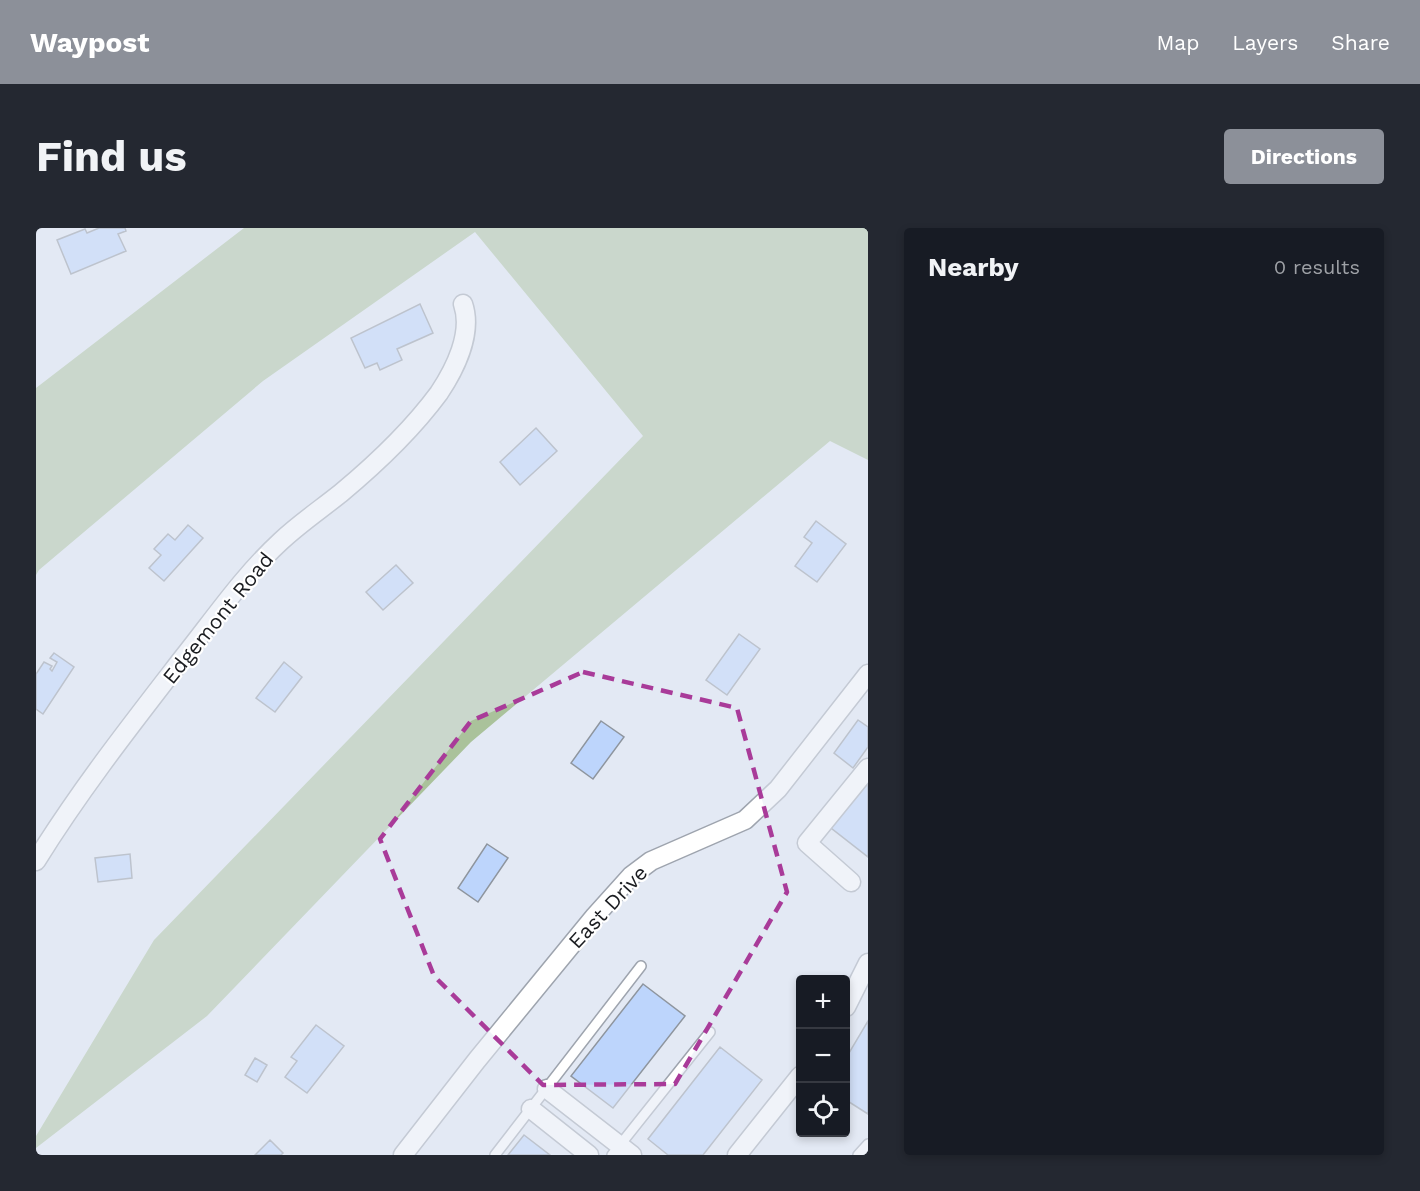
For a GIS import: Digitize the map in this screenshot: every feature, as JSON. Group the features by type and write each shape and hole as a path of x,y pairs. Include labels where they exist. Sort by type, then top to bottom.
{"street":[{"name":"Edgemont Road","path":"36,861 92,775 246,578 281,541 397,442 439,392 459,356 466,332 466,312 463,304"},
{"name":"East Drive","path":"403,1155 484,1051 595,916 631,876 651,861 745,820 778,789 868,674"},
{"path":"851,882 807,843 868,768"},
{"path":"850,999 868,963"},
{"path":"737,1155 796,1082"},
{"path":"547,1089 621,1152"},
{"path":"531,1109 589,1155"}],"lane":[{"path":"495,1155 641,966"},
{"path":"621,1152 710,1032"},
{"path":"858,1155 868,1144"}],"highlighted area":[{"path":"583,672 737,708 787,892 675,1084 543,1085 434,976 380,839 471,721"}],"green space":[{"path":"244,228 868,228 868,460 830,441 471,742 207,1016 36,1148 36,1136 154,940 643,436 475,232 263,381 39,570 36,575 36,388"}],"building":[{"path":"99,228 125,228 126,231 118,234 126,251 71,274 57,240 85,229 87,233"},
{"path":"420,304 433,333 397,349 402,360 380,370 377,363 365,368 351,338"},
{"path":"536,428 557,451 520,485 500,462"},
{"path":"816,521 846,544 817,582 795,566 812,543 804,537"},
{"path":"188,525 203,538 164,581 149,568 161,555 154,549 168,534 175,540"},
{"path":"396,565 413,583 383,610 366,592"},
{"path":"739,634 760,649 727,695 706,680"},
{"path":"54,653 74,667 43,714 36,709 36,674 44,662 52,666 50,669 52,671 57,662 50,658"},
{"path":"284,662 302,677 275,712 256,698"},
{"path":"858,720 868,727 868,747 853,768 834,753"},
{"path":"601,721 624,737 593,779 571,763"},
{"path":"868,781 868,857 831,828"},
{"path":"487,844 508,858 478,902 458,888"},
{"path":"130,854 132,878 98,882 95,858"},
{"path":"643,984 685,1016 613,1108 571,1076"},
{"path":"868,1021 868,1114 850,1103 850,1051"},
{"path":"316,1025 344,1046 307,1093 285,1077 297,1061 291,1057"},
{"path":"720,1047 762,1080 703,1155 668,1155 648,1139"},
{"path":"255,1058 267,1065 257,1082 245,1075"},
{"path":"524,1135 550,1155 508,1155"},
{"path":"270,1140 283,1153 281,1155 255,1155"}]}
